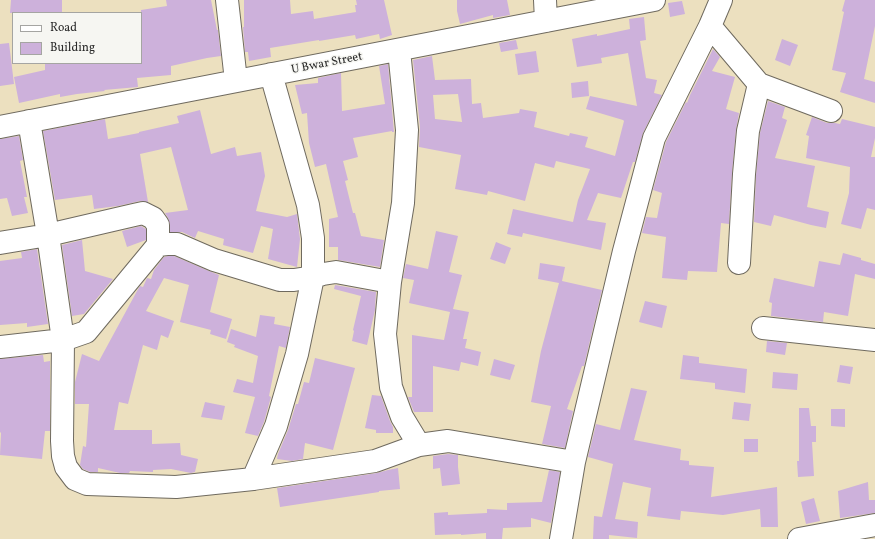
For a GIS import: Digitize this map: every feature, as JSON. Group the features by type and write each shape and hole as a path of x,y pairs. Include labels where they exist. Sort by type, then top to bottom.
{"street":[{"path":"227,0 236,81"},
{"path":"545,0 546,21"},
{"name":"U Bwar Street","path":"0,126 546,21 619,3 654,0"},
{"path":"561,539 574,462 624,251 654,138 710,26 721,0"},
{"path":"710,26 759,84 831,111"},
{"path":"399,50 407,130 403,203 390,282 385,334 391,387 402,417 419,445"},
{"path":"253,479 276,426 297,354 313,277 313,238 308,205 271,74"},
{"path":"739,263 748,130 759,84"},
{"path":"29,121 48,235 63,340 63,456 66,467 75,479 87,484 176,487 253,479 375,461 419,445 448,441 574,462"},
{"path":"0,243 48,235 134,215 143,214 152,218 158,225 158,245 86,332 63,340 0,347"},
{"path":"158,245 177,244 214,260 280,280 294,280 336,272 390,282"},
{"path":"763,328 875,340"},
{"path":"799,539 875,525"}],"building":[{"path":"11,0 62,0 62,12 10,13"},
{"path":"166,0 211,0 218,30 221,56 171,66 171,75 137,78 138,87 104,90 105,91 60,97 60,94 19,103 14,77 45,70 45,64 142,64 141,10 167,6"},
{"path":"244,0 290,0 291,14 313,11 314,19 356,12 356,0 384,0 392,35 380,39 379,34 356,39 355,35 270,48 271,57 249,61 248,52 245,52 243,27"},
{"path":"457,0 507,0 510,15 493,18 493,15 460,24 457,11"},
{"path":"845,0 875,0 875,26 864,79 875,82 875,103 840,92 846,73 832,70 844,12 842,11"},
{"path":"682,1 685,14 670,17 668,3"},
{"path":"644,17 646,40 640,41 646,78 657,80 654,93 662,95 643,133 635,162 633,162 621,198 598,193 587,220 606,223 601,250 523,233 522,237 507,234 513,209 573,222 578,200 590,169 556,161 554,168 535,163 525,201 488,191 487,195 455,189 461,155 419,147 420,127 413,60 432,56 435,80 471,79 472,104 481,103 483,118 519,113 520,109 537,112 534,127 569,136 570,133 588,137 585,147 615,156 624,121 586,109 590,96 637,106 628,53 601,58 602,63 577,67 572,39 597,34 597,36 630,29 629,19","holes":["458,94 462,122 435,119 433,95"]},
{"path":"782,39 798,45 790,66 775,60"},
{"path":"516,40 518,49 501,52 499,43"},
{"path":"9,43 14,84 0,86 0,44"},
{"path":"713,49 720,57 712,71 735,77 726,109 739,113 732,173 729,224 721,223 717,272 688,271 687,280 662,278 666,237 642,233 646,217 657,218 662,193 653,190 666,142"},
{"path":"536,51 539,72 518,75 515,54"},
{"path":"388,64 394,132 392,131 353,138 358,157 343,161 348,180 345,181 353,213 355,213 361,236 384,240 380,267 338,260 338,247 329,247 329,219 338,217 326,164 315,167 309,143 307,113 302,114 295,85 318,83 318,78 341,73 342,111 385,104 379,66"},
{"path":"588,81 589,96 572,98 571,83"},
{"path":"768,101 785,107 782,118 787,120 775,158 815,166 807,207 829,212 826,228 774,215 771,226 754,222 760,133"},
{"path":"200,110 211,154 235,147 237,156 261,152 265,176 256,211 287,217 297,214 300,239 297,267 268,259 273,229 261,226 253,253 223,245 224,239 198,231 195,238 182,232 170,232 170,225 165,213 188,210 171,147 140,154 148,202 140,201 94,209 92,195 55,200 43,131 105,119 108,139 179,123 177,116"},
{"path":"812,117 827,123 840,124 842,119 875,127 875,138 871,157 875,157 875,210 867,208 861,229 841,224 849,193 850,167 806,158 809,136 806,135"},
{"path":"19,136 23,160 20,161 27,197 24,197 28,213 12,216 7,198 0,199 0,139"},
{"path":"141,226 146,229 146,240 127,247 122,231"},
{"path":"436,231 458,236 449,272 462,275 453,309 469,312 463,339 467,339 465,348 481,352 478,366 461,362 459,371 433,366 433,412 414,412 408,397 412,397 412,335 444,340 450,312 409,303 414,280 403,278 406,264 428,269"},
{"path":"82,240 85,271 113,279 84,314 72,316 62,245"},
{"path":"496,242 511,248 505,264 490,259"},
{"path":"37,249 48,324 27,327 27,323 0,325 0,261 22,258 21,252"},
{"path":"843,253 875,264 875,279 855,274 848,316 824,312 823,322 771,316 772,303 769,302 774,278 814,287 819,261 840,265"},
{"path":"174,256 219,275 210,312 232,319 226,339 210,334 211,330 180,322 189,285 164,278 146,311 174,321 168,338 161,335 157,350 143,345 128,404 119,402 114,430 152,430 152,444 180,443 181,455 198,459 195,472 191,473 171,469 153,470 153,472 130,471 129,473 120,473 98,468 98,472 90,472 83,469 80,465 83,446 86,447 89,404 75,404 75,382 82,354 99,361 140,286 143,287 147,278 151,279 154,270 164,257"},
{"path":"540,263 565,267 562,281 602,290 584,366 582,366 567,409 573,411 565,448 542,444 551,406 531,402 541,351 559,283 538,279"},
{"path":"335,285 376,292 375,310 367,345 352,341 361,296 334,289"},
{"path":"645,301 667,306 662,328 639,322"},
{"path":"260,315 275,317 274,324 290,327 286,348 279,346 269,396 271,397 264,422 258,436 245,433 255,397 233,392 237,379 253,383 258,356 234,347 235,345 227,342 231,329 256,337"},
{"path":"767,341 787,343 785,355 766,352"},
{"path":"43,355 44,362 50,361 50,431 45,431 42,459 0,455 0,359"},
{"path":"683,355 699,357 699,363 747,369 745,393 715,389 715,383 680,379"},
{"path":"315,358 355,368 333,450 305,443 303,459 292,461 277,459 296,404 298,404 304,382 309,383"},
{"path":"494,359 515,365 510,380 490,375"},
{"path":"840,365 853,367 850,384 837,382"},
{"path":"773,372 798,374 797,390 772,388"},
{"path":"631,388 647,391 634,440 681,449 680,460 689,461 689,465 714,467 711,497 777,487 778,527 761,527 760,509 723,515 681,511 680,520 647,516 651,488 623,482 615,519 638,522 637,538 609,535 609,539 593,539 594,516 602,517 613,464 588,457 596,424 620,430"},
{"path":"372,395 381,396 393,427 393,433 376,433 376,430 365,428"},
{"path":"205,402 225,406 222,420 201,417"},
{"path":"734,402 751,404 749,421 732,419"},
{"path":"799,408 809,408 811,426 816,426 816,442 812,442 814,476 798,477 797,461 799,461"},
{"path":"831,409 845,409 845,427 831,426"},
{"path":"744,439 758,439 758,452 744,452"},
{"path":"448,454 458,455 460,484 442,486 440,468 433,469 433,456"},
{"path":"398,468 400,489 280,507 277,488 377,473"},
{"path":"549,470 560,472 551,523 531,518 531,527 503,528 502,539 486,539 486,533 435,535 434,513 448,512 448,515 487,513 487,509 507,510 507,503 542,502"},
{"path":"868,482 869,500 875,500 875,513 840,518 838,491"},
{"path":"814,498 820,521 806,524 801,502"}]}
